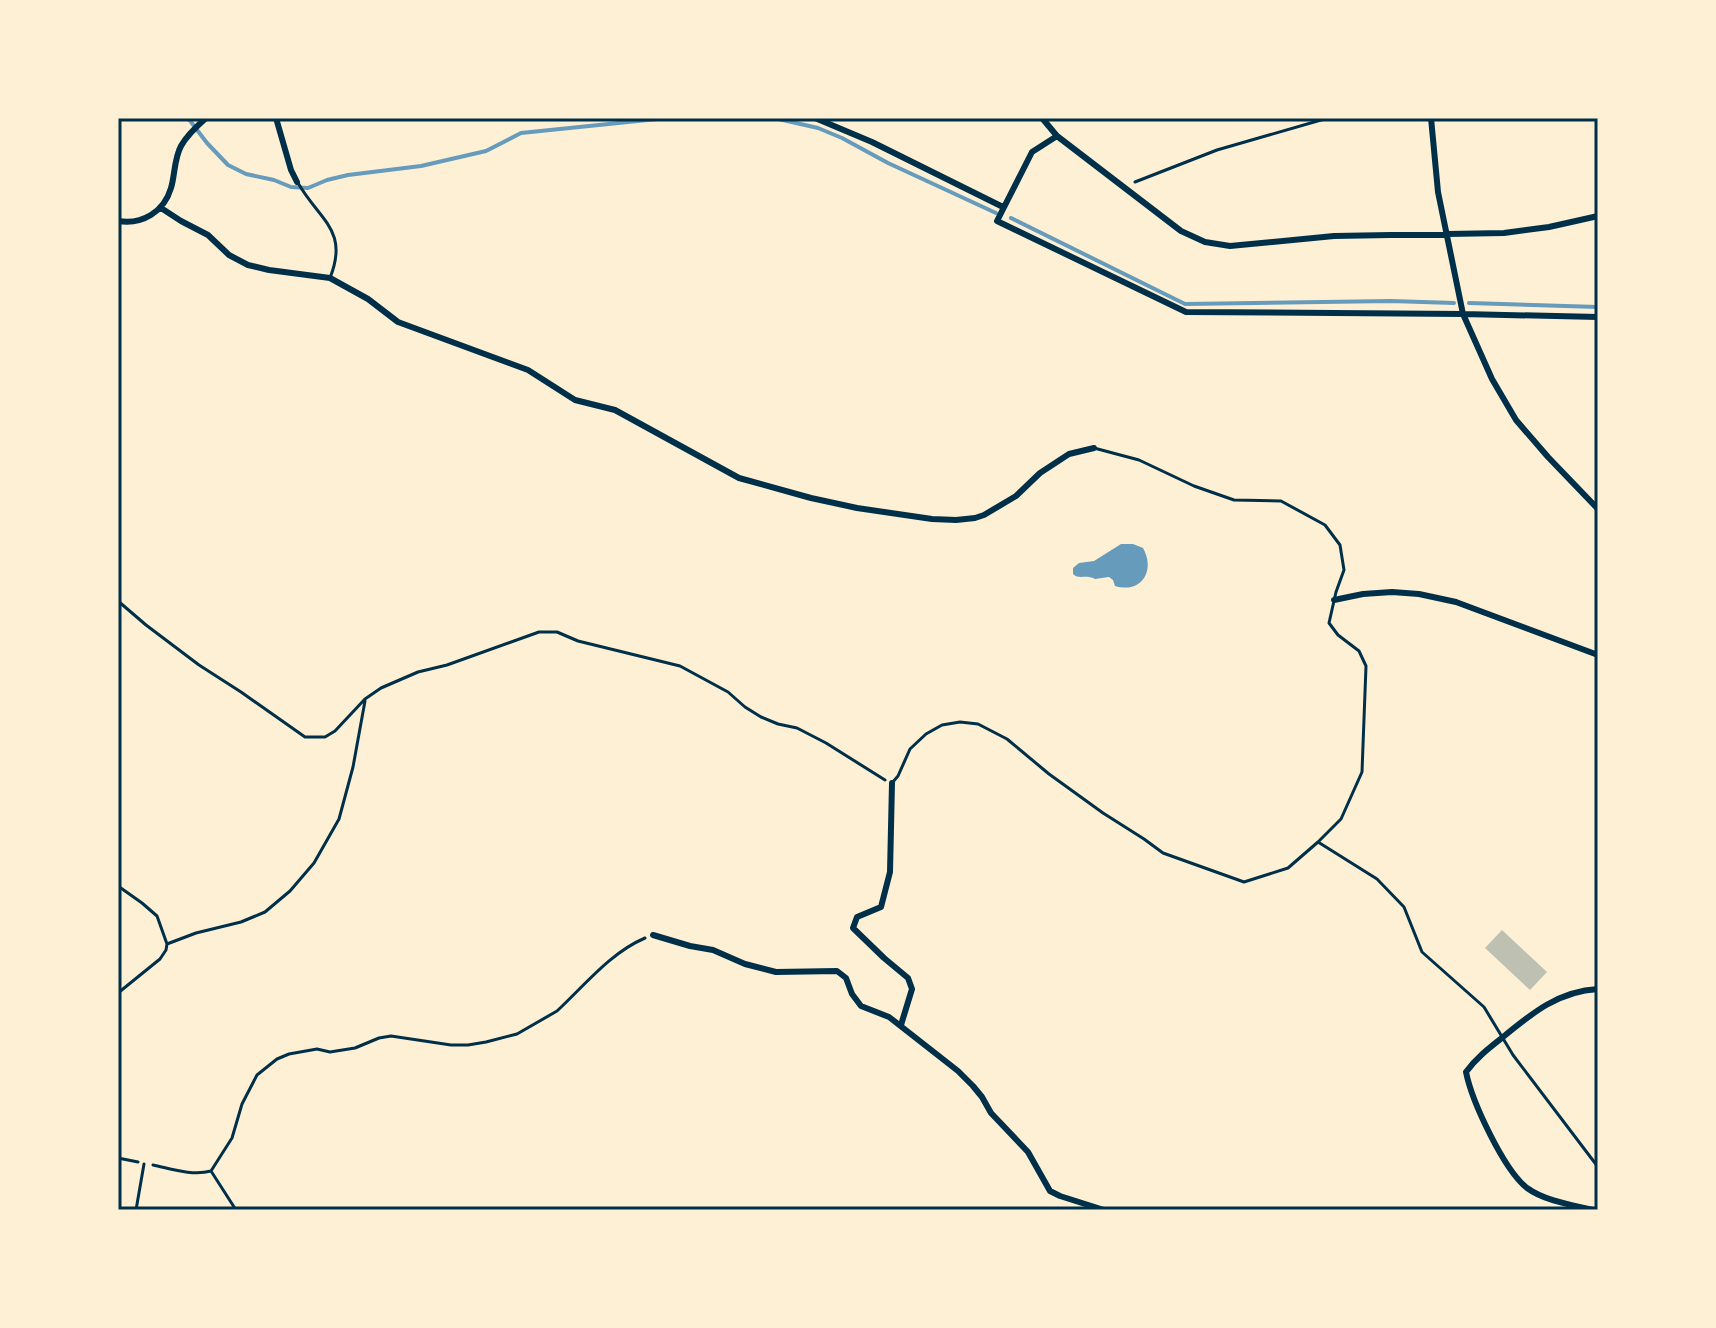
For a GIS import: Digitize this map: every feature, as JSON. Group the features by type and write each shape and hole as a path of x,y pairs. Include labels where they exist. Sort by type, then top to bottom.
{"street":[{"path":"118,221 145,219 161,208 172,186 180,147 206,118"},
{"path":"276,118 297,182"},
{"path":"815,118 872,142 1003,207"},
{"path":"1042,118 1057,136 1181,231 1205,242 1230,246 1334,236 1504,233 1598,216"},
{"path":"1431,118 1438,192 1463,314 1492,379 1516,420 1598,509"},
{"path":"1057,136 1032,152 997,221 1186,312 1598,317"},
{"path":"161,208 208,235 229,255 248,265 330,278 368,299 398,322 528,370 575,400 615,410 739,478 842,504 956,520 984,515 1016,496 1040,473 1069,454 1094,448"},
{"path":"1334,600 1363,594 1419,594 1456,602 1596,654 1598,645"},
{"path":"892,783 890,872 885,896 881,907 857,917 853,928 908,978 912,989 901,1025"},
{"path":"653,935 713,950 745,964 776,972 837,971 846,978 861,1006 901,1025 973,1086 991,1113 1028,1152 1050,1191 1104,1210"},
{"path":"1593,1210 1559,1202 1530,1190 1514,1176 1483,1120 1466,1072 1474,1061 1530,1014 1556,998 1598,989"}],"lane":[{"path":"297,182 333,234 337,252 330,278"},
{"path":"892,783 910,749 926,734 942,725 960,722 978,724 1007,739 1049,774 1163,853 1244,882 1288,868 1341,819 1362,772 1366,666 1359,651 1338,635 1329,623 1344,570 1340,545 1325,525 1281,501 1234,500 1194,486 1139,460 1094,448"},
{"path":"1318,842 1377,879 1404,907 1422,952 1484,1007 1513,1055 1598,1167"},
{"path":"136,1210 144,1164"}],"path":[{"path":"1124,186 1217,150 1328,118"},
{"path":"118,601 199,665 305,737 325,737 335,731 365,699 381,688 418,672 447,665 539,632 557,632 578,641 680,666 728,692 761,717 797,728 892,783"},
{"path":"167,944 265,912 290,891 314,863 339,819 353,767 365,699"},
{"path":"118,886 157,916 167,944 160,959 118,993"},
{"path":"118,1158 185,1172 211,1171 232,1138 242,1104 257,1075 277,1059 317,1049 330,1052 355,1048 391,1036 451,1045 503,1039 526,1030 557,1011 611,958 633,943 653,935"},
{"path":"211,1171 236,1210"}],"water":[{"path":"1121,544 1143,548 1148,565 1139,584 1124,588 1115,586 1109,577 1095,579 1073,574 1073,568 1079,563 1094,561"}],"building":[{"path":"1502,930 1547,972 1530,990 1485,948"}],"waterway":[{"path":"188,118 228,165 246,174 291,187 308,188 348,175 421,166 486,151 521,133 667,118"},
{"path":"774,118 818,128 842,138 996,213"},
{"path":"1011,218 1185,304 1454,303"},
{"path":"1469,303 1598,307"}]}
